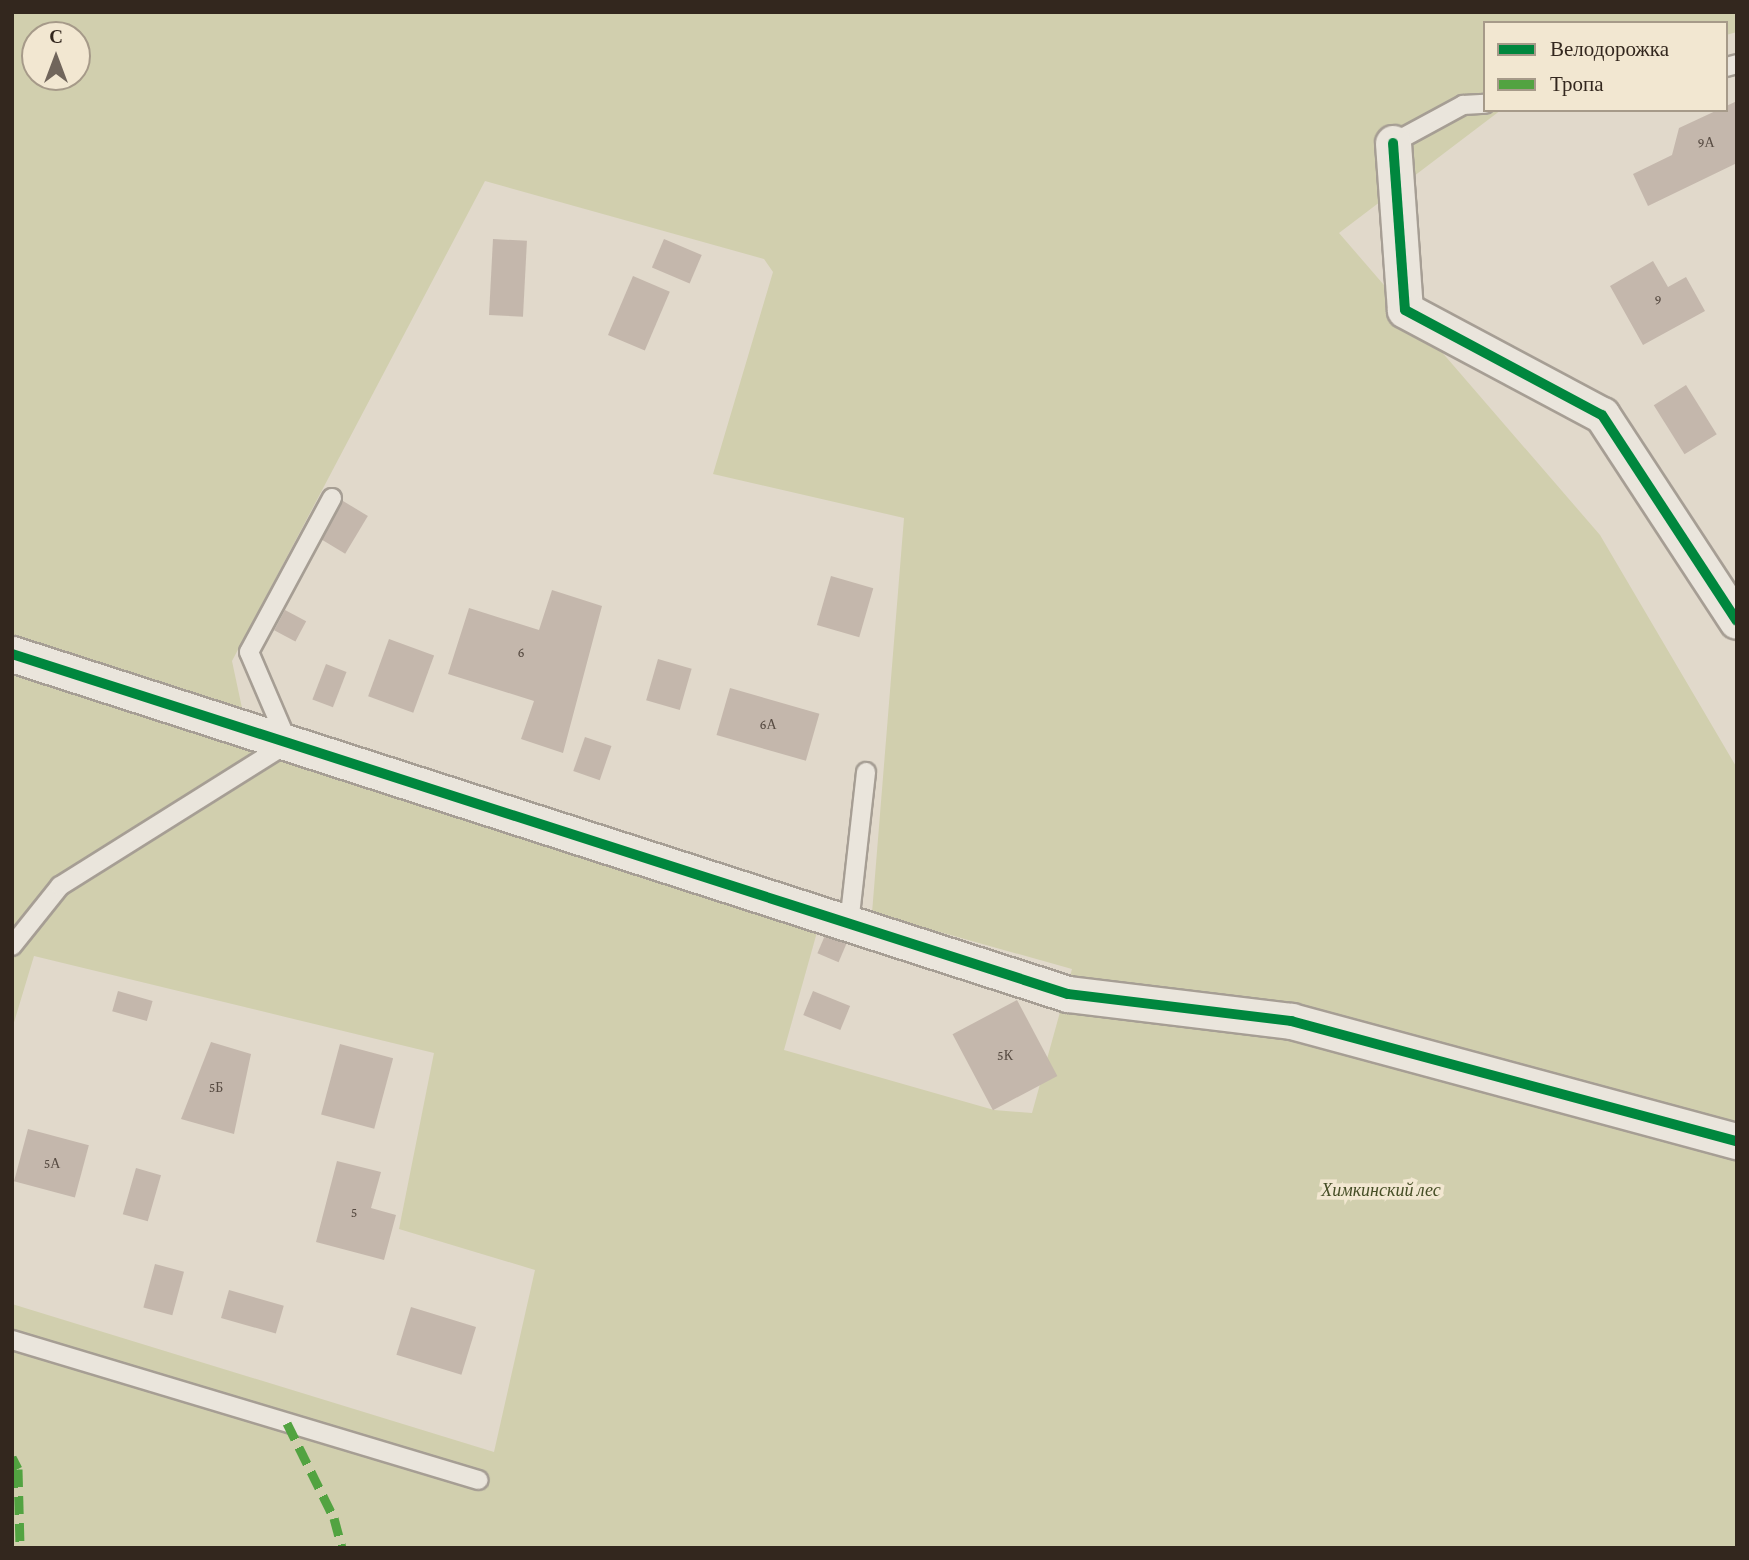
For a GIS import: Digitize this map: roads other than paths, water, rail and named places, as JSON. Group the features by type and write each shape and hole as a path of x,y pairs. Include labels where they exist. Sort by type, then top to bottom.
{"street":[{"path":"1393,143 1405,310 1602,415 1737,621"},
{"path":"12,654 1068,994 1291,1021 1737,1141"}],"lane":[{"path":"1393,143 1463,105 1483,104"},
{"path":"12,946 61,886 288,743 248,652 331,498"},
{"path":"849,924 866,772"},
{"path":"12,1340 478,1480"}],"park label":[{"name":"Химкинский лес","path":"1381,1190"}]}
